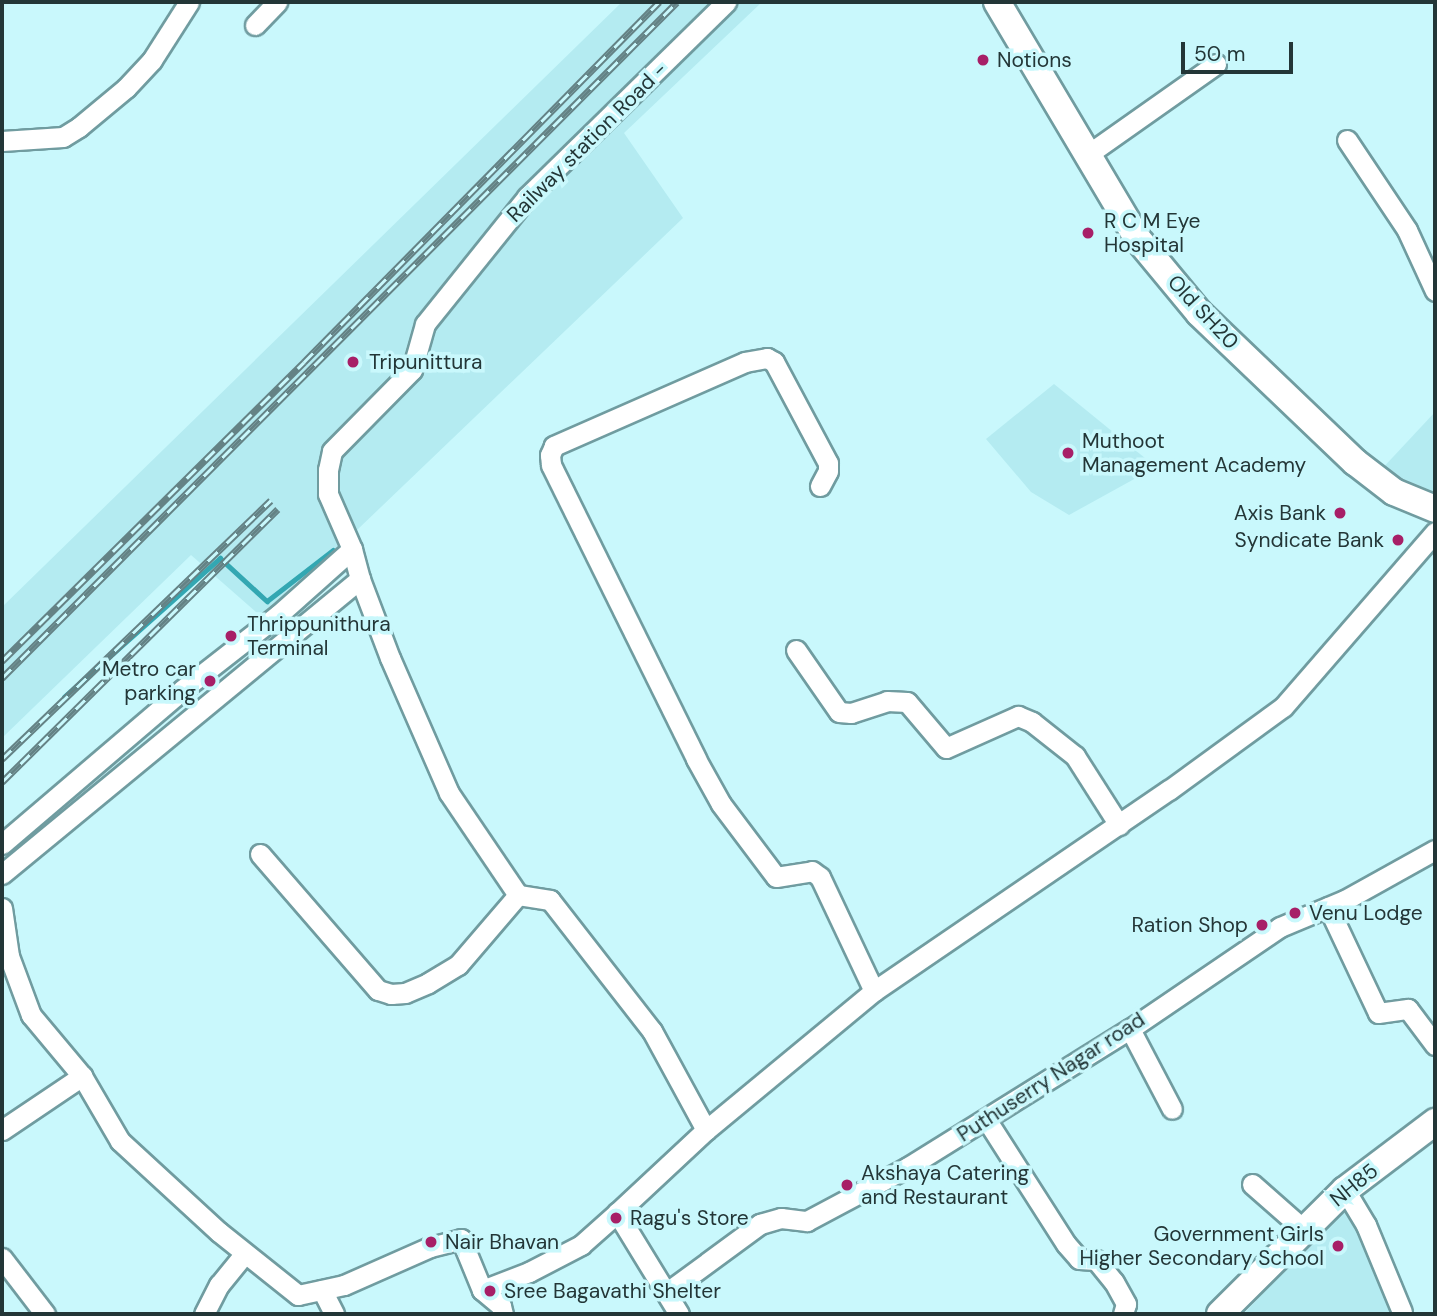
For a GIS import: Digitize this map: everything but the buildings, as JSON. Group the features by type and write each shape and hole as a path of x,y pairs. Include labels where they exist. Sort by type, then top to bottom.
{"main road":[{"name":"Old SH20","path":"997,2 1137,238 1199,313 1355,462 1394,492 1427,506"},
{"name":"NH85","path":"1220,1314 1345,1190 1435,1122"}],"street":[{"path":"2,141 63,137 79,127 125,88 152,60 189,2"},
{"path":"255,24 277,2"},
{"name":"Railway station Road -","path":"352,549 328,494 328,470 332,451 412,370 425,324 527,197 726,2"},
{"path":"1087,155 1216,64"},
{"path":"1347,140 1407,230 1435,291"},
{"path":"820,486 828,471 828,463 774,362 767,358 745,362 554,446 550,455 551,465 696,759 721,804 776,877 812,871 820,877 874,991"},
{"path":"482,1290 529,1272 581,1245 706,1130 874,991 1119,825 1283,707 1435,531"},
{"path":"2,844 182,691 278,615 352,549 360,579 390,658 449,793 518,895 550,900 652,1031 706,1130"},
{"path":"2,874 360,579"},
{"path":"796,650 839,712 851,713 887,701 908,702 946,748 1018,716 1031,722 1075,756 1119,825"},
{"name":"Puthuserry Nagar road","path":"666,1293 761,1224 781,1218 807,1221 908,1167 1130,1029 1280,927 1328,907 1435,850"},
{"path":"260,854 378,990 391,994 405,993 458,965 518,895"},
{"path":"1328,907 1378,1013 1408,1009 1435,1045"},
{"path":"2,908 9,956 31,1015 82,1076 120,1141 245,1253 298,1295 344,1285 430,1247 461,1239 482,1290 501,1306 503,1314"},
{"path":"1130,1029 1172,1109"},
{"path":"2,1130 82,1076"},
{"path":"986,1119 1066,1244 1079,1259 1096,1260 1114,1282 1126,1304 1123,1314"},
{"path":"1252,1184 1303,1229"},
{"path":"1345,1190 1366,1225 1402,1312"},
{"path":"617,1213 679,1314"},
{"path":"204,1314 219,1285 245,1253"},
{"path":"2,1258 45,1314"},
{"path":"322,1290 334,1314"}],"shaded area":[{"path":"622,2 762,2 624,133 683,218 264,619 191,555 2,738 2,607"},
{"name":"Muthoot Management Academy","path":"1054,384 1156,467 1069,515 1031,492 986,439"},
{"path":"1435,412 1435,501 1379,472"},
{"name":"Government Girls Higher Secondary School","path":"1348,1208 1401,1314 1244,1314 1321,1230"}],"waterway":[{"path":"64,697 220,558 267,601 333,550"}],"railway":[{"path":"2,661 304,362 659,2"},
{"path":"2,678 677,2"},
{"path":"2,759 271,500"},
{"path":"2,782 278,509"}],"place":[{"name":"Notions","path":"983,60"},
{"name":"R C M Eye Hospital","path":"1088,233"},
{"name":"Tripunittura","path":"353,362"},
{"name":"Muthoot Management Academy","path":"1068,453"},
{"name":"Axis Bank","path":"1340,513"},
{"name":"Syndicate Bank","path":"1398,540"},
{"name":"Thrippunithura Terminal","path":"231,636"},
{"name":"Metro car parking","path":"210,681"},
{"name":"Venu Lodge","path":"1295,913"},
{"name":"Ration Shop","path":"1262,925"},
{"name":"Akshaya Catering and Restaurant","path":"847,1185"},
{"name":"Ragu's Store","path":"616,1218"},
{"name":"Nair Bhavan","path":"431,1242"},
{"name":"Government Girls Higher Secondary School","path":"1338,1246"},
{"name":"Sree Bagavathi Shelter","path":"490,1291"}]}
